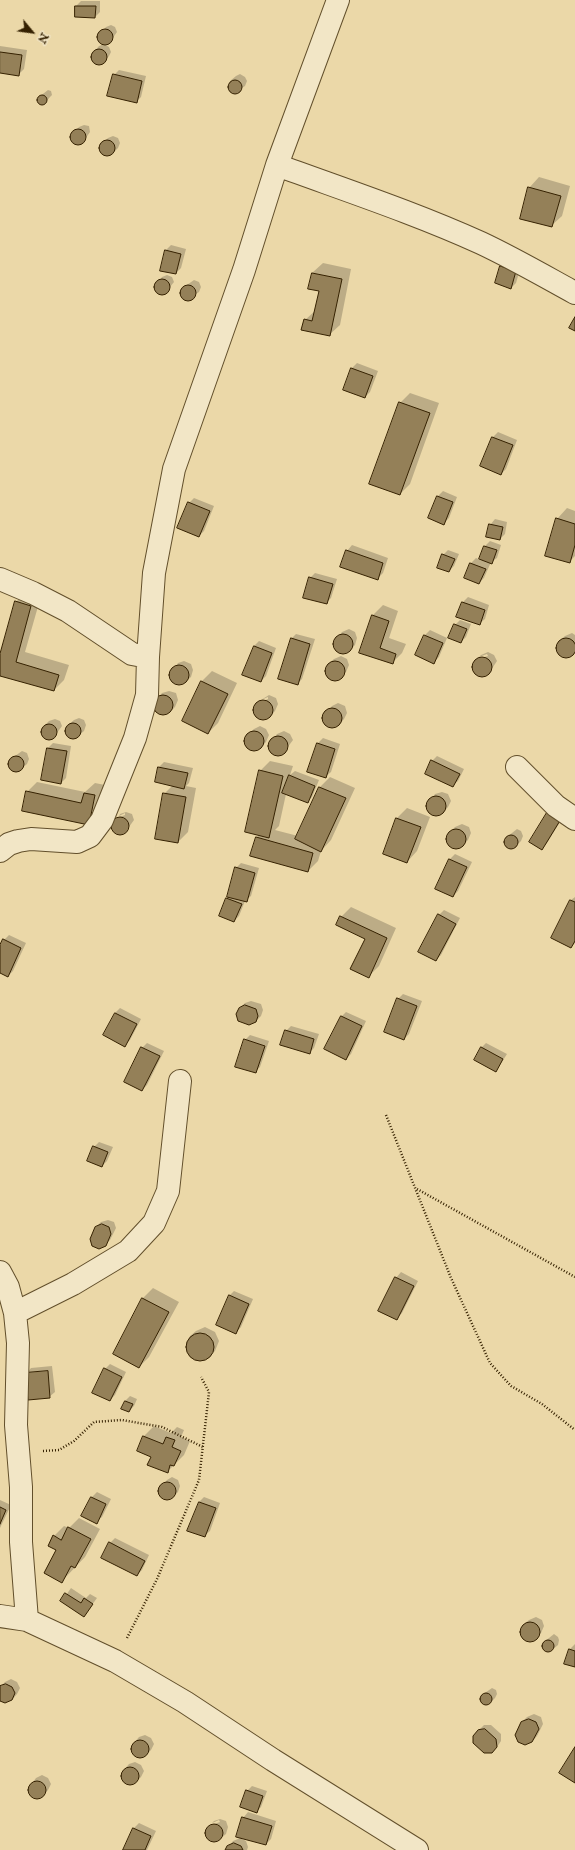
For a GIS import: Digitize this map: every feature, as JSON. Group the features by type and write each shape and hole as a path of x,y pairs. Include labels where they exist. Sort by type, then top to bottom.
{"street":[{"path":"0,851 9,844 31,839 77,842 90,836 102,820 141,719 147,695 154,573 174,469 242,278 277,165 338,0"},
{"path":"277,165 366,197 481,243 525,265 575,293"},
{"path":"0,579 33,593 68,611 132,654 148,657"},
{"path":"517,767 556,806 575,819"},
{"path":"15,1313 73,1284 128,1251 154,1223 168,1191 180,1081"},
{"path":"0,1272 8,1286 15,1313 18,1343 16,1425 19,1452 21,1542 27,1620"},
{"path":"0,1616 27,1620 115,1661 185,1702 273,1760 417,1850"}],"path":[{"path":"386,1115 417,1189 451,1278 490,1363 511,1386 542,1404 575,1430"},
{"path":"417,1189 575,1277"},
{"path":"115,1661 157,1579 200,1480 209,1392 200,1377"},
{"path":"19,1452 58,1450 74,1441 94,1422 122,1420 162,1427 203,1447"}],"building":[{"path":"75,6 96,6 95,18 75,17"},
{"path":"105,29 112,34 113,37 108,44 105,45 98,40 97,37 102,30"},
{"path":"99,49 106,54 107,57 102,64 99,65 92,60 91,57 96,50"},
{"path":"0,52 22,55 19,76 0,73"},
{"path":"113,74 142,81 137,103 107,96"},
{"path":"232,80 238,80 242,84 242,90 238,94 232,94 228,90 228,84"},
{"path":"40,95 44,95 46,96 46,104 40,105 37,102 37,98"},
{"path":"78,129 85,134 86,137 81,144 78,145 71,140 70,137 75,130"},
{"path":"107,140 114,145 115,148 110,155 107,156 100,151 99,148 104,141"},
{"path":"528,187 561,196 552,227 520,219"},
{"path":"165,250 181,254 176,274 160,271"},
{"path":"500,266 516,271 511,289 495,283"},
{"path":"312,273 342,279 330,336 301,330 304,319 312,321 319,291 308,289"},
{"path":"162,279 169,284 170,287 165,294 162,295 155,290 154,287 159,280"},
{"path":"188,285 195,290 196,293 191,300 188,301 181,296 180,293 185,286"},
{"path":"575,317 575,331 569,328"},
{"path":"351,368 373,376 365,398 343,390"},
{"path":"399,402 430,413 400,495 369,484"},
{"path":"492,437 513,445 501,475 480,466"},
{"path":"437,496 453,502 444,525 428,518"},
{"path":"188,502 210,511 199,537 177,528"},
{"path":"556,518 575,524 575,545 570,563 545,556"},
{"path":"489,524 503,527 500,540 486,537"},
{"path":"484,546 497,550 492,564 479,559"},
{"path":"346,550 383,563 378,580 340,567"},
{"path":"442,554 455,559 449,572 437,568"},
{"path":"470,563 486,569 479,584 464,578"},
{"path":"309,577 333,584 327,604 303,598"},
{"path":"15,601 31,606 16,662 59,675 54,691 0,676 0,654"},
{"path":"462,602 485,610 480,625 456,617"},
{"path":"372,615 389,621 380,648 396,654 393,664 359,653"},
{"path":"454,624 467,629 461,643 448,638"},
{"path":"343,634 350,637 353,644 350,651 343,654 336,651 333,644 336,637"},
{"path":"424,635 443,643 434,664 415,655"},
{"path":"291,638 310,644 298,685 278,679"},
{"path":"566,638 573,641 576,648 573,655 566,658 559,655 556,648 559,641"},
{"path":"254,646 272,653 261,682 242,675"},
{"path":"482,657 489,660 492,667 489,674 482,677 475,674 472,667 475,660"},
{"path":"335,661 342,664 345,671 342,678 335,681 328,678 325,671 328,664"},
{"path":"179,665 186,668 189,675 186,682 179,685 172,682 169,675 172,668"},
{"path":"201,681 228,694 208,734 182,721"},
{"path":"163,695 170,698 173,705 170,712 163,715 156,712 153,705 156,698"},
{"path":"263,700 270,703 273,710 270,717 263,720 256,717 253,710 256,703"},
{"path":"332,708 339,711 342,718 339,725 332,728 325,725 322,718 325,711"},
{"path":"73,723 79,725 81,731 79,737 73,739 67,737 65,731 67,725"},
{"path":"49,724 55,726 57,732 55,738 49,740 43,738 41,732 43,726"},
{"path":"254,731 261,734 264,741 261,748 254,751 247,748 244,741 247,734"},
{"path":"278,736 285,739 288,746 285,753 278,756 271,753 268,746 271,739"},
{"path":"317,743 335,749 326,778 307,772"},
{"path":"47,748 67,751 61,784 41,780"},
{"path":"16,756 22,758 24,764 22,770 16,772 10,770 8,764 10,758"},
{"path":"431,760 460,774 453,787 425,774"},
{"path":"158,767 188,773 184,789 155,782"},
{"path":"259,770 283,776 269,838 245,832"},
{"path":"289,775 315,786 308,803 282,793"},
{"path":"319,787 346,798 321,852 295,839"},
{"path":"26,791 81,803 84,793 95,795 89,825 22,811"},
{"path":"163,793 186,797 178,843 155,839"},
{"path":"436,796 443,799 446,806 443,813 436,816 429,813 426,806 429,799"},
{"path":"548,811 561,819 542,850 529,842"},
{"path":"120,817 126,820 129,826 126,832 120,835 114,832 111,826 114,820"},
{"path":"396,818 421,827 407,863 383,854"},
{"path":"456,829 463,832 466,839 463,846 456,849 449,846 446,839 449,832"},
{"path":"508,835 514,835 518,839 518,845 514,849 508,849 504,845 504,839"},
{"path":"256,837 313,853 308,872 250,856"},
{"path":"449,859 467,867 453,897 435,889"},
{"path":"235,867 255,873 247,902 227,897"},
{"path":"226,898 242,904 234,922 219,916"},
{"path":"570,900 575,902 575,941 571,948 551,938"},
{"path":"438,914 456,924 436,961 418,952"},
{"path":"340,916 387,938 369,978 350,969 365,939 336,925"},
{"path":"3,939 21,948 8,977 0,973 0,945"},
{"path":"397,998 417,1006 404,1040 384,1032"},
{"path":"245,1005 256,1009 258,1016 256,1022 249,1025 238,1021 236,1014 239,1008"},
{"path":"115,1013 137,1024 125,1047 103,1035"},
{"path":"341,1016 362,1026 346,1060 324,1049"},
{"path":"285,1030 314,1039 310,1054 280,1045"},
{"path":"244,1039 265,1046 256,1073 235,1067"},
{"path":"141,1047 160,1056 142,1091 124,1082"},
{"path":"481,1047 503,1059 496,1072 474,1060"},
{"path":"93,1146 108,1152 102,1167 87,1161"},
{"path":"102,1224 109,1227 111,1234 106,1246 99,1249 92,1246 90,1239 95,1227"},
{"path":"395,1277 414,1286 397,1320 378,1311"},
{"path":"229,1295 249,1304 236,1334 216,1325"},
{"path":"142,1298 169,1312 139,1368 113,1354"},
{"path":"200,1333 210,1337 214,1347 210,1357 200,1361 190,1357 186,1347 190,1337"},
{"path":"104,1368 122,1377 110,1401 92,1393"},
{"path":"48,1371 50,1398 28,1400 25,1373"},
{"path":"125,1401 133,1404 129,1412 121,1409"},
{"path":"143,1436 163,1444 166,1437 175,1440 172,1447 181,1451 174,1466 170,1465 168,1473 147,1465 151,1457 137,1451"},
{"path":"167,1482 173,1485 176,1491 173,1497 167,1500 161,1497 158,1491 161,1485"},
{"path":"91,1497 106,1504 97,1524 81,1516"},
{"path":"199,1502 216,1508 205,1537 187,1531"},
{"path":"0,1507 6,1510 0,1524"},
{"path":"68,1527 91,1539 75,1568 71,1566 62,1583 44,1573 56,1550 48,1546 53,1535 61,1540"},
{"path":"109,1542 145,1561 137,1576 101,1558"},
{"path":"65,1593 81,1603 84,1598 93,1604 84,1617 60,1601"},
{"path":"530,1622 537,1625 540,1632 537,1639 530,1642 523,1639 520,1632 523,1625"},
{"path":"550,1640 553,1641 553,1651 546,1652 543,1651 542,1644 543,1641"},
{"path":"569,1649 575,1651 575,1667 564,1664"},
{"path":"6,1684 12,1687 15,1693 12,1700 5,1703 0,1701 0,1686"},
{"path":"484,1693 488,1693 492,1699 488,1705 484,1705 480,1701 480,1697"},
{"path":"529,1719 536,1722 539,1729 532,1742 525,1745 518,1742 515,1735 521,1722"},
{"path":"485,1729 496,1739 497,1747 492,1753 484,1753 473,1743 473,1736 478,1730"},
{"path":"140,1740 146,1743 149,1749 146,1755 140,1758 134,1755 131,1749 134,1743"},
{"path":"575,1747 575,1783 559,1773"},
{"path":"130,1767 136,1770 139,1776 136,1782 130,1785 124,1782 121,1776 124,1770"},
{"path":"37,1781 43,1784 46,1790 43,1796 37,1799 31,1796 28,1790 31,1784"},
{"path":"246,1790 263,1796 257,1813 240,1807"},
{"path":"242,1817 272,1826 266,1845 236,1837"},
{"path":"214,1824 218,1825 222,1829 222,1837 218,1841 214,1842 210,1841 206,1837 205,1833 206,1829 210,1825"},
{"path":"133,1828 151,1836 145,1850 123,1850"},
{"path":"234,1843 241,1846 243,1850 225,1850 227,1846"}]}
